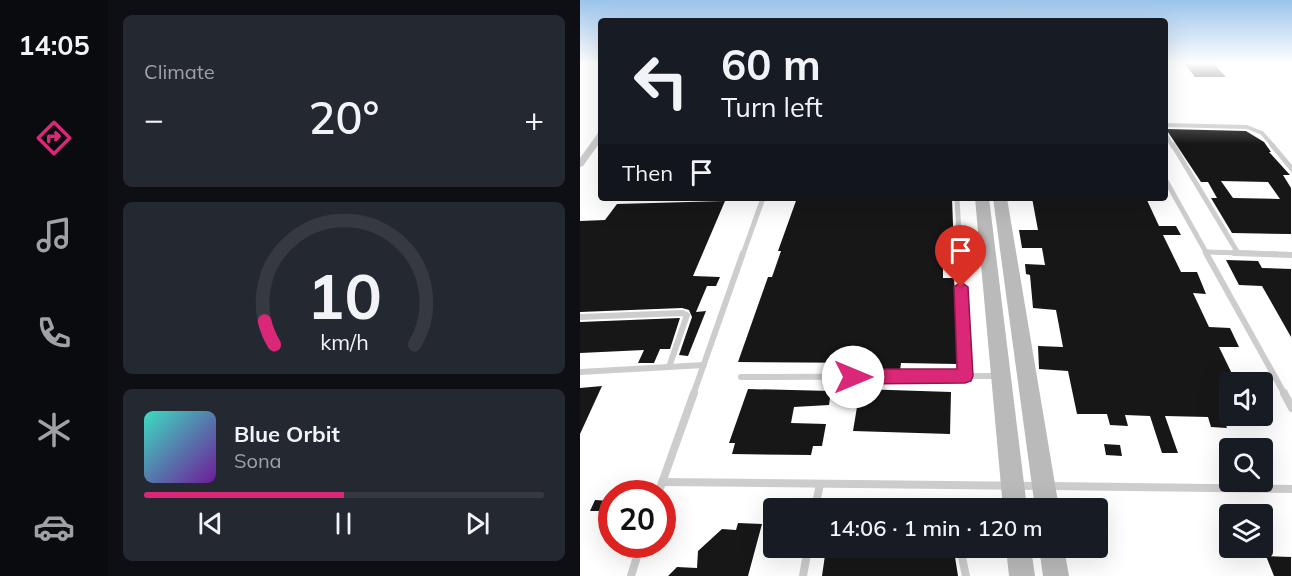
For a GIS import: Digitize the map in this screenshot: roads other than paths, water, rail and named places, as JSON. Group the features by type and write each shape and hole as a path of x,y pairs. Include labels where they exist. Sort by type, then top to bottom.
{"street":[{"path":"580,164 598,139"},
{"path":"982,201 1014,498"},
{"path":"1000,201 1046,498"},
{"path":"1020,558 1022,576"},
{"path":"1053,558 1056,576"}],"lane":[{"path":"1168,125 1247,127 1257,130 1291,169"},
{"path":"1168,138 1238,253"},
{"path":"1168,183 1291,408"},
{"path":"663,480 762,201"},
{"path":"957,201 965,376"},
{"path":"1206,252 1291,255"},
{"path":"580,317 682,313 687,315 669,367"},
{"path":"580,372 704,365"},
{"path":"741,377 1001,376"},
{"path":"676,482 1291,489"},
{"path":"817,498 820,483"},
{"path":"631,576 637,558"},
{"path":"803,576 806,558"},
{"path":"962,558 966,576"}]}
